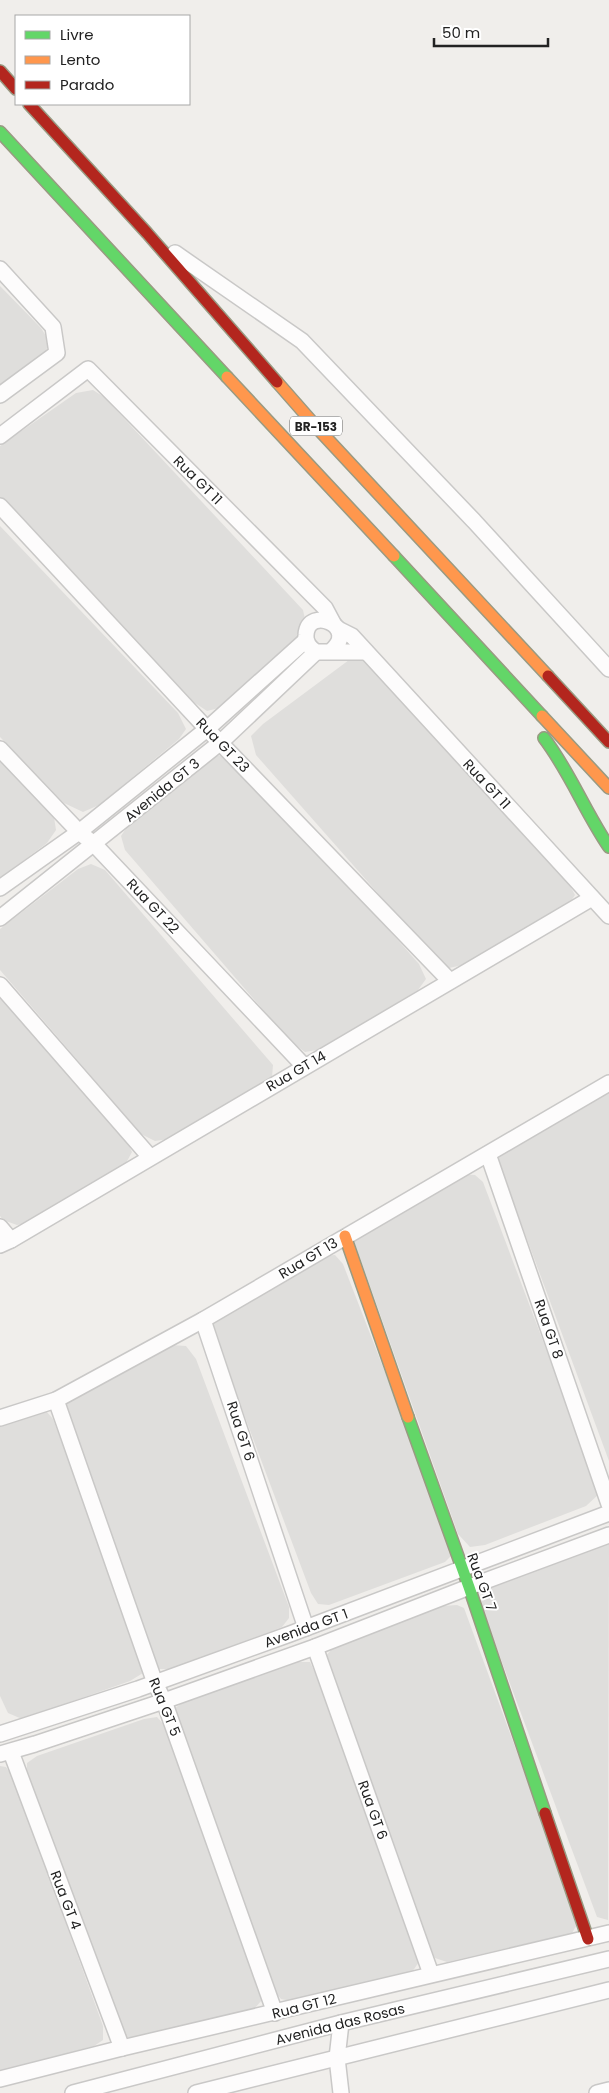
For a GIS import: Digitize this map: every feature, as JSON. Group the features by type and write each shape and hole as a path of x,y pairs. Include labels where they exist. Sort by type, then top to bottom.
{"main road":[{"path":"0,71 15,88"},
{"name":"BR-153","path":"30,105 146,233 320,431 609,742"},
{"name":"BR-153","path":"0,132 609,788"},
{"path":"516,687 524,708 535,727 564,766 591,819 609,847"},
{"name":"Rua GT 7","path":"345,1236 469,1587 588,1939"}],"street":[{"path":"146,233 302,341 474,521 609,669"},
{"path":"0,269 53,327 57,353 0,395"},
{"name":"Rua GT 11","path":"0,436 88,369 326,608 335,626 352,636 609,916"},
{"name":"Rua GT 23","path":"0,506 208,729 450,981"},
{"path":"309,591 312,624"},
{"path":"318,620 326,620 335,626 339,641 318,648 308,629 318,620"},
{"path":"318,648 366,652"},
{"name":"Avenida GT 3","path":"0,888 79,832 208,729 318,648"},
{"name":"Avenida GT 3","path":"0,918 221,742 318,648"},
{"name":"Rua GT 22","path":"0,749 79,832 94,844 304,1066"},
{"name":"Rua GT 14","path":"6,1242 592,898"},
{"path":"0,985 150,1157"},
{"name":"Rua GT 13","path":"0,1418 56,1400 203,1320 609,1083"},
{"name":"Rua GT 8","path":"488,1154 609,1504"},
{"path":"0,1227 6,1242"},
{"name":"Rua GT 6","path":"203,1320 306,1628"},
{"name":"Rua GT 5","path":"56,1400 154,1683 164,1701 276,2013"},
{"name":"Avenida GT 1","path":"1,1730 154,1683 609,1514"},
{"name":"Avenida GT 1","path":"5,1753 164,1701 315,1647 609,1535"},
{"name":"Rua GT 6","path":"315,1647 431,1974"},
{"name":"Rua GT 4","path":"5,1753 122,2048"},
{"name":"Rua GT 12","path":"0,2079 122,2048 609,1933"},
{"name":"Avenida das Rosas","path":"73,2093 342,2023 609,1959"},
{"path":"196,2093 609,1990"},
{"path":"340,2093 337,2058 342,2023"},
{"path":"597,2093 609,2090"}],"shaded area":[{"path":"0,286 41,328 49,341 45,355 0,386"},
{"path":"93,390 104,397 303,610 307,628 294,644 219,708 207,711 195,703 0,499 0,446 76,393"},
{"path":"0,526 178,713 186,729 179,739 99,805 83,812 64,803 0,737"},
{"path":"353,657 365,657 566,878 575,895 567,907 467,964 449,968 435,958 256,755 251,736 263,724"},
{"path":"228,754 240,762 419,964 426,979 418,990 323,1049 305,1052 290,1041 125,850 121,836 127,827 216,756"},
{"path":"0,760 54,817 56,830 47,843 0,878"},
{"path":"91,864 105,870 273,1065 272,1077 263,1086 169,1139 155,1141 141,1134 0,970 0,929 78,869"},
{"path":"0,996 125,1137 132,1152 126,1163 32,1222 17,1225 3,1220 0,1216"},
{"path":"609,1092 609,1461 497,1158 509,1146"},
{"path":"461,1174 475,1175 483,1182 594,1476 599,1494 586,1506 485,1545 470,1547 458,1534 354,1241"},
{"path":"335,1255 343,1264 451,1542 452,1555 445,1562 329,1605 318,1604 311,1593 213,1332 214,1320 322,1256"},
{"path":"171,1345 186,1346 196,1359 289,1607 289,1618 282,1627 174,1669 158,1669 64,1407 68,1397"},
{"path":"46,1411 53,1419 143,1657 143,1673 130,1681 22,1719 8,1713 0,1696 0,1422"},
{"path":"609,1543 608,1920 597,1917 481,1606 482,1594 489,1588"},
{"path":"457,1605 464,1608 575,1910 578,1923 572,1933 447,1962 435,1958 428,1945 326,1656 335,1645 442,1606"},
{"path":"293,1662 310,1662 316,1675 417,1948 419,1962 412,1972 291,2001 281,1999 273,1990 173,1718 175,1708 187,1700"},
{"path":"157,1717 165,1726 263,1986 262,2000 254,2009 141,2038 126,2037 118,2026 27,1775 27,1763 37,1756 144,1719"},
{"path":"0,1766 6,1767 13,1777 103,2026 103,2040 94,2046 0,2071"}],"traffic: fast":[{"path":"0,132 227,377"},
{"path":"394,556 542,716"},
{"path":"544,738 562,764 609,847"},
{"path":"408,1417 469,1587 545,1813"}],"traffic: slow":[{"path":"227,377 394,556"},
{"path":"277,382 320,431 548,676"},
{"path":"542,716 609,788"},
{"path":"345,1236 408,1417"}],"traffic: jam":[{"path":"0,71 15,88"},
{"path":"30,105 147,233 277,382"},
{"path":"548,676 609,742"},
{"path":"545,1813 588,1939"}]}
